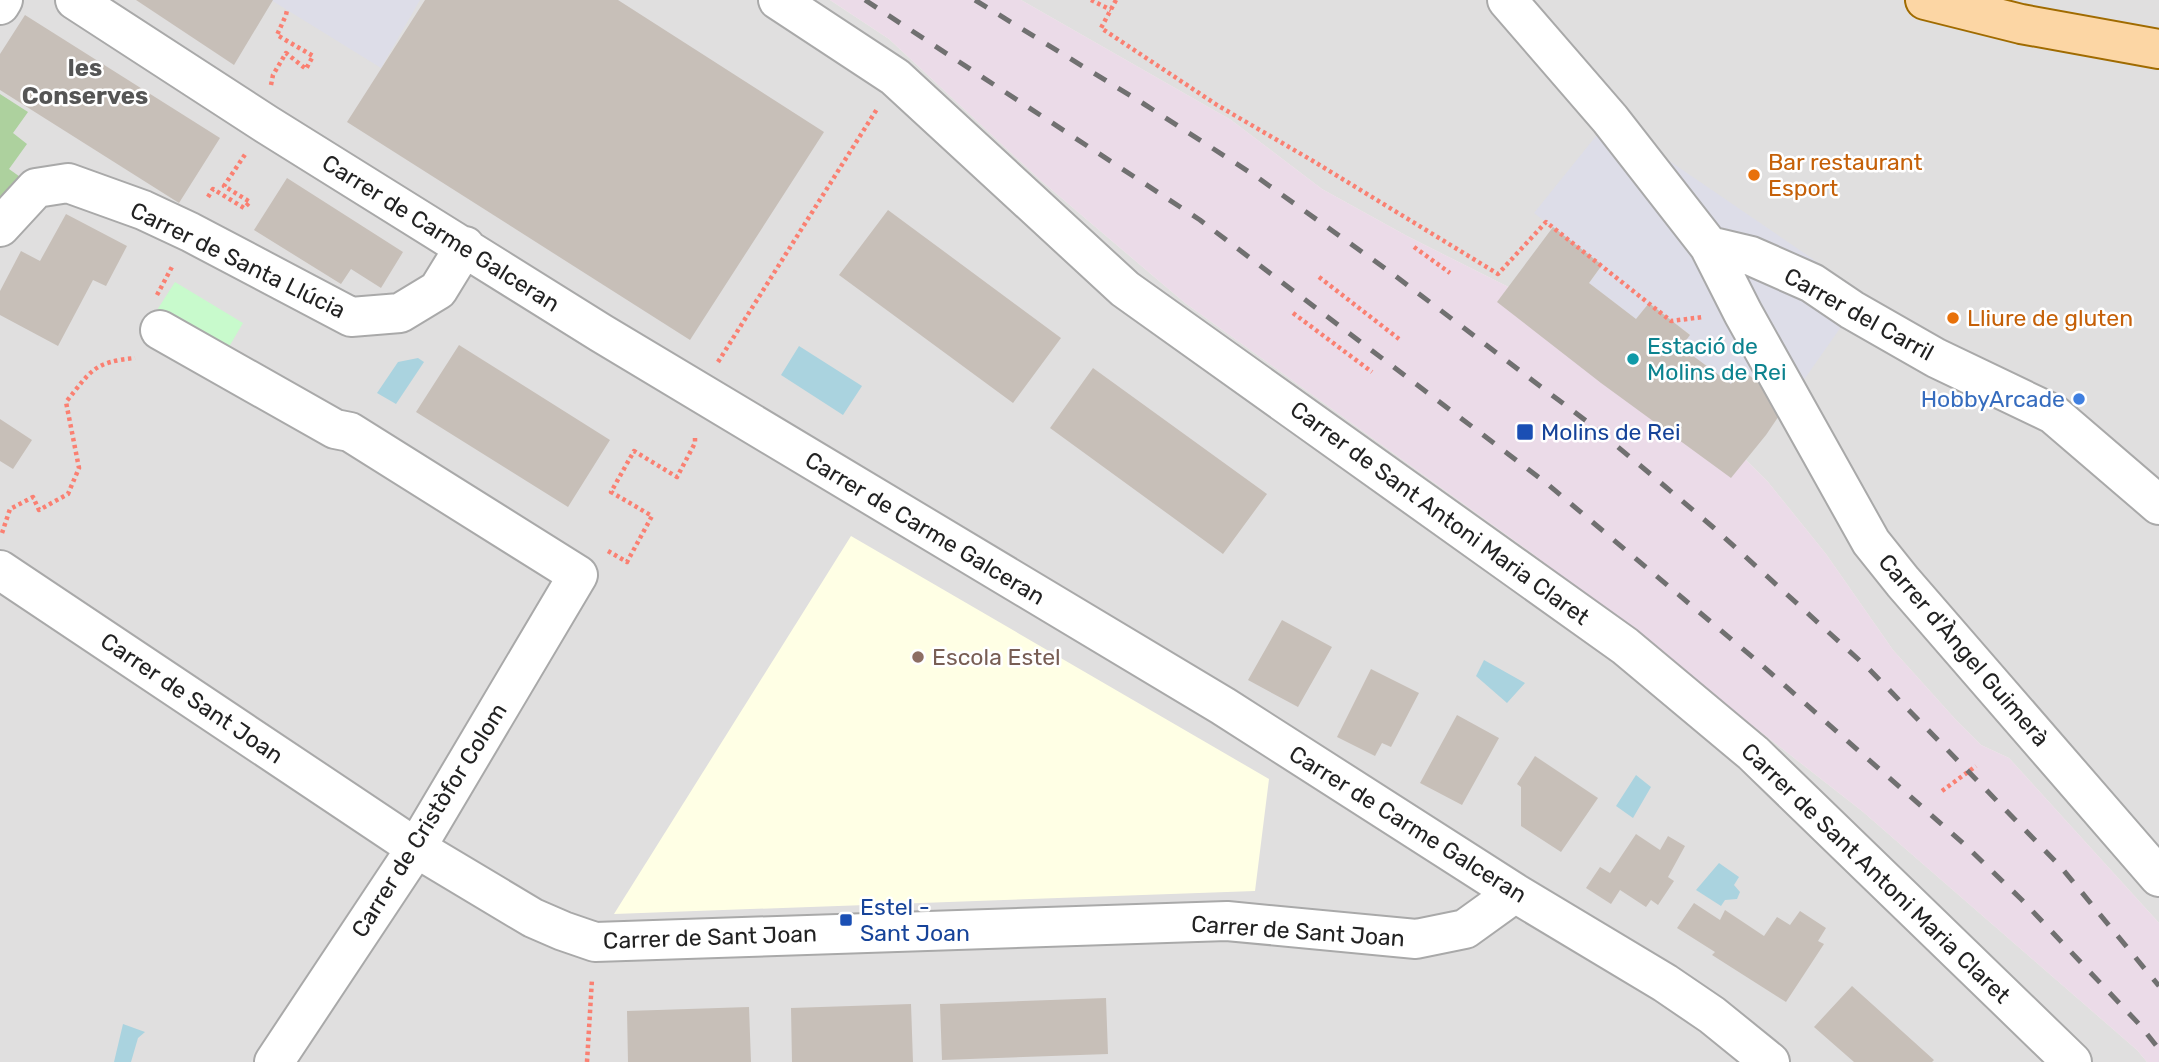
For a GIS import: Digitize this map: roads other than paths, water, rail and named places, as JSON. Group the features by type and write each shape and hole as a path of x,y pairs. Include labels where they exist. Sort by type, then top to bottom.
{"main road":[{"path":"1925,0 2021,24 2159,49"}],"street":[{"path":"0,5 3,0"},
{"name":"Carrer de Carme Galceran","path":"75,0 266,124 698,392 1223,706 1515,893 1674,989 1712,1015 1770,1062"},
{"name":"Carrer de Sant Antoni Maria Claret","path":"778,0 895,77 1125,289 1625,646 1753,753 2072,1062"},
{"path":"1507,0 1610,119 1709,246"},
{"name":"Carrer de Santa Llúcia","path":"0,227 36,188 68,183 143,210 190,232 351,317 400,313 429,296 438,290 465,246"},
{"name":"Carrer d'Àngel Guimerà","path":"1709,246 1743,313 1871,542 2159,877"},
{"name":"Carrer del Carril","path":"1709,246 1751,256 1812,283 1852,310 1936,358 2053,414 2159,505"},
{"name":"Carrer de Cristòfor Colom","path":"160,330 335,429 350,432 578,575 416,848 274,1062"},
{"name":"Carrer de Sant Joan","path":"0,570 416,848 533,918 595,942 1227,922 1416,939 1465,929 1515,893"}],"water":[{"path":"799,346 862,386 843,415 781,375"},
{"path":"418,358 424,362 396,404 377,393 398,362"},
{"path":"1484,660 1525,683 1507,703 1476,676"},
{"path":"1636,775 1651,787 1633,818 1616,806"},
{"path":"1719,863 1739,877 1734,885 1740,892 1737,899 1725,900 1721,906 1696,890"},
{"path":"123,1024 145,1032 138,1038 131,1062 114,1062"}],"railway":[{"path":"865,0 1200,220 1545,482 1756,660 1964,844 2022,900 2139,1024 2159,1049"},
{"path":"975,0 1257,177 1393,274 1589,423 1654,477 1869,669 2060,866 2159,986"}],"place":[{"name":"Bar restaurant Esport","path":"1754,175"},
{"name":"Lliure de gluten","path":"1953,318"},
{"name":"Estació de Molins de Rei","path":"1633,359"},
{"name":"HobbyArcade","path":"2079,399"},
{"name":"Molins de Rei","path":"1525,432"},
{"name":"Escola Estel","path":"918,657"},
{"name":"Estel - Sant Joan","path":"846,920"}],"district":[{"name":"les Conserves","path":"85,82"}]}
